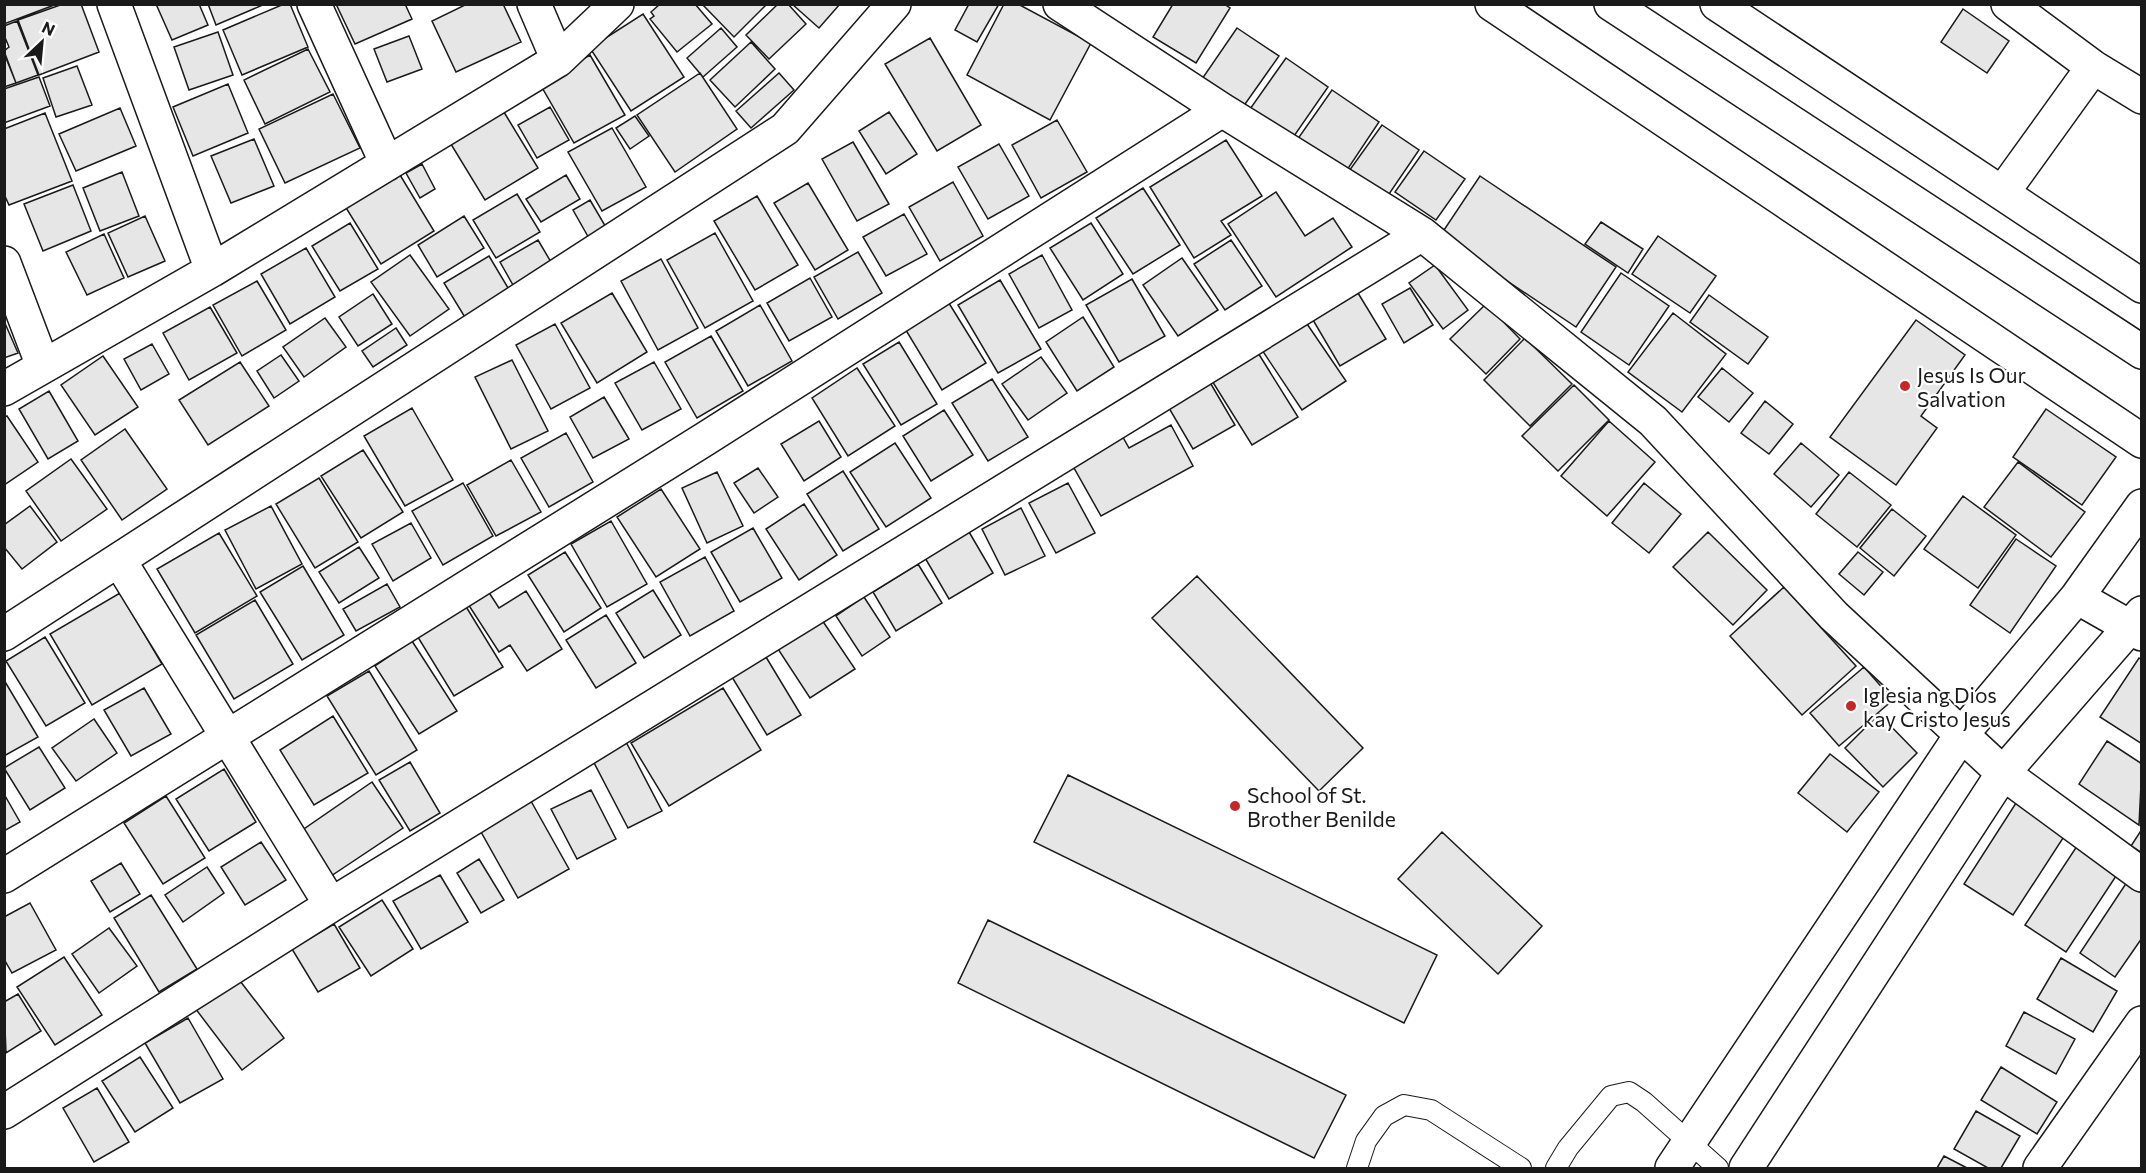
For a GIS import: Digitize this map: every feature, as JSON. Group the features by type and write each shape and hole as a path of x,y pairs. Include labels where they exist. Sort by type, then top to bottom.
{"street":[{"path":"114,4 213,270"},
{"path":"314,4 387,164"},
{"path":"534,4 558,60"},
{"path":"4,389 213,270 558,60 617,4"},
{"path":"4,634 786,129 894,4"},
{"path":"1060,4 1222,110 1422,234 1653,421 1834,616 2003,773 2142,875"},
{"path":"1492,4 2142,441"},
{"path":"1611,4 2142,352"},
{"path":"1717,4 2142,286"},
{"path":"2008,4 2093,67 2138,85"},
{"path":"2002,192 2093,67"},
{"path":"4,876 715,433 1222,110"},
{"path":"4,1112 331,905 1422,234"},
{"path":"4,263 43,366"},
{"path":"1680,1155 1962,734 2077,597 2142,506"},
{"path":"119,560 331,905"},
{"path":"1746,1168 2003,773 2138,625 2077,597"},
{"path":"2040,1168 2142,1023"}],"lane":[{"path":"1556,1168 1568,1148 1611,1096 1629,1092 1644,1102 1680,1155 1718,1168"},
{"path":"1357,1168 1366,1141 1384,1116 1404,1106 1431,1110 1521,1168"}],"building":[{"path":"4,4 57,4 4,24"},
{"path":"63,4 81,4 99,52 39,75 18,20"},
{"path":"156,4 199,4 208,25 172,40"},
{"path":"208,4 265,4 216,25"},
{"path":"284,4 290,4 308,47 242,75 223,30"},
{"path":"336,4 405,4 412,19 355,44"},
{"path":"467,4 503,4 521,42 456,72 432,21"},
{"path":"660,4 695,4 712,24 677,52 650,19 654,16 651,12"},
{"path":"702,4 767,4 734,37"},
{"path":"778,4 788,4 806,24 769,59 746,35"},
{"path":"792,4 840,4 819,28"},
{"path":"969,4 999,4 977,42 955,30"},
{"path":"1004,4 1018,4 1091,43 1050,120 967,75"},
{"path":"1173,4 1224,4 1230,8 1196,63 1153,37"},
{"path":"1963,9 2009,41 1987,73 1941,42"},
{"path":"643,14 684,77 631,111 590,48"},
{"path":"17,21 38,75 16,83 4,51 9,47 4,35 4,26"},
{"path":"721,28 737,47 703,77 687,58"},
{"path":"1237,28 1279,56 1243,107 1202,79"},
{"path":"218,32 233,75 189,90 174,47"},
{"path":"409,36 422,69 387,82 374,49"},
{"path":"930,38 981,125 937,151 885,64"},
{"path":"751,42 775,69 735,107 710,80"},
{"path":"308,49 330,92 265,124 244,80"},
{"path":"4,53 16,83 4,87"},
{"path":"590,55 625,115 574,143 540,84"},
{"path":"1286,58 1328,87 1292,139 1250,109"},
{"path":"77,66 92,105 56,117 43,78"},
{"path":"700,73 737,129 675,172 637,115"},
{"path":"779,73 794,90 751,128 736,111"},
{"path":"39,77 50,106 4,123 4,89"},
{"path":"228,84 248,133 193,156 173,107"},
{"path":"1332,90 1379,122 1345,173 1297,140"},
{"path":"333,94 360,148 285,183 259,129"},
{"path":"499,104 538,168 485,200 446,136"},
{"path":"550,107 569,140 537,158 518,125"},
{"path":"120,108 136,146 76,171 59,134"},
{"path":"889,112 917,154 886,174 859,131"},
{"path":"45,113 72,181 9,205 4,194 4,129"},
{"path":"635,116 649,136 630,149 616,128"},
{"path":"1057,120 1087,172 1041,198 1012,145"},
{"path":"1382,125 1419,150 1387,197 1349,171"},
{"path":"612,128 646,187 602,211 568,152"},
{"path":"254,139 274,186 231,203 211,156"},
{"path":"1226,140 1262,196 1221,221 1231,235 1194,258 1150,187"},
{"path":"853,142 889,204 857,221 822,159"},
{"path":"999,144 1029,196 988,219 958,167"},
{"path":"1424,151 1465,179 1436,220 1395,192"},
{"path":"422,164 435,189 420,198 406,173"},
{"path":"397,170 434,231 381,264 343,203"},
{"path":"122,172 139,216 100,231 83,188"},
{"path":"566,175 580,199 541,222 526,199"},
{"path":"1480,176 1616,267 1576,327 1440,236"},
{"path":"953,182 983,236 940,261 909,207"},
{"path":"808,183 848,250 815,270 774,203"},
{"path":"73,185 91,231 43,251 24,204"},
{"path":"1143,188 1180,245 1133,274 1096,218"},
{"path":"1276,192 1305,236 1333,218 1352,247 1276,297 1228,224"},
{"path":"517,194 540,232 496,258 473,220"},
{"path":"757,196 798,265 755,290 714,221"},
{"path":"590,200 607,229 590,240 573,210"},
{"path":"904,214 927,254 886,276 863,237"},
{"path":"145,216 165,261 128,277 108,233"},
{"path":"464,216 484,248 437,277 418,245"},
{"path":"1601,222 1643,249 1628,273 1585,244"},
{"path":"350,223 378,269 340,291 312,246"},
{"path":"1091,223 1123,274 1083,300 1050,248"},
{"path":"715,233 753,301 705,328 667,260"},
{"path":"104,234 124,278 87,295 66,252"},
{"path":"1658,236 1716,276 1690,313 1632,274"},
{"path":"538,240 551,262 513,285 500,262"},
{"path":"1231,240 1262,286 1225,310 1194,264"},
{"path":"306,248 335,297 290,324 261,274"},
{"path":"858,252 882,293 838,319 814,277"},
{"path":"410,255 449,309 410,336 371,282"},
{"path":"1042,255 1072,310 1039,328 1009,274"},
{"path":"489,256 511,293 466,319 444,283"},
{"path":"1182,258 1218,310 1178,336 1143,285"},
{"path":"661,259 698,328 658,350 621,281"},
{"path":"1435,265 1468,310 1443,329 1409,283"},
{"path":"1621,273 1669,306 1629,365 1581,332"},
{"path":"810,278 832,317 789,341 767,303"},
{"path":"1132,279 1165,336 1119,362 1086,305"},
{"path":"1000,280 1041,349 998,373 958,305"},
{"path":"257,281 286,330 242,356 213,305"},
{"path":"1410,288 1433,325 1404,343 1382,304"},
{"path":"612,293 647,352 597,383 561,323"},
{"path":"1358,293 1386,339 1340,366 1313,320"},
{"path":"373,294 392,324 358,346 339,317"},
{"path":"1709,295 1768,337 1748,364 1690,322"},
{"path":"947,300 986,363 942,390 904,327"},
{"path":"1486,304 1520,339 1486,374 1450,339"},
{"path":"760,305 792,361 748,386 716,331"},
{"path":"210,307 237,353 189,380 163,333"},
{"path":"1673,313 1726,354 1682,412 1628,372"},
{"path":"1083,317 1114,367 1077,391 1046,342"},
{"path":"325,318 346,347 304,377 283,347"},
{"path":"1303,318 1346,381 1302,410 1260,347"},
{"name":"Jesus Is Our Salvation","path":"1916,320 1965,355 1921,416 1937,428 1896,485 1830,437"},
{"path":"4,321 18,353 4,358"},
{"path":"555,324 590,388 551,409 516,345"},
{"path":"396,328 407,345 373,367 362,351"},
{"path":"711,336 743,391 697,418 665,362"},
{"path":"1525,338 1572,384 1530,426 1484,380"},
{"path":"899,342 937,404 901,425 863,364"},
{"path":"152,344 169,374 141,390 124,359"},
{"path":"1255,348 1298,417 1252,445 1209,376"},
{"path":"281,355 299,381 274,398 257,371"},
{"path":"103,356 138,407 95,435 61,385"},
{"path":"1041,357 1067,393 1028,420 1002,384"},
{"path":"512,360 548,431 511,449 475,377"},
{"path":"240,362 269,406 208,445 179,400"},
{"path":"654,362 681,409 642,430 615,383"},
{"path":"857,368 895,426 848,456 812,398"},
{"path":"1722,368 1753,393 1729,422 1698,397"},
{"path":"992,379 1028,437 988,461 952,403"},
{"path":"1208,379 1235,425 1193,449 1166,403"},
{"path":"1574,385 1609,420 1558,471 1522,436"},
{"path":"49,391 78,441 48,459 19,409"},
{"path":"604,397 629,439 593,458 570,417"},
{"path":"1765,401 1793,424 1769,454 1741,433"},
{"path":"412,408 453,480 405,506 364,436"},
{"path":"2046,409 2116,457 2082,505 2013,457"},
{"path":"944,410 973,455 931,481 903,436"},
{"path":"7,416 38,462 4,485 4,417"},
{"path":"819,421 841,457 804,481 781,444"},
{"path":"1609,421 1655,462 1607,516 1561,476"},
{"path":"1171,425 1193,466 1101,516 1069,459 1120,432 1129,448"},
{"path":"125,429 167,489 122,520 81,460"},
{"path":"566,433 593,482 549,507 521,458"},
{"path":"895,443 931,498 886,527 850,472"},
{"path":"1801,443 1839,475 1811,507 1774,474"},
{"path":"363,450 403,512 361,538 321,476"},
{"path":"71,459 107,509 61,541 26,491"},
{"path":"511,460 541,512 496,536 467,485"},
{"path":"2018,462 2085,512 2051,557 1984,507"},
{"path":"758,468 778,497 754,513 734,483"},
{"path":"843,471 879,529 843,551 807,494"},
{"path":"717,472 743,526 707,543 682,488"},
{"path":"1849,472 1891,505 1857,547 1816,514"},
{"path":"319,478 358,542 315,568 276,504"},
{"path":"463,483 493,536 443,565 412,511"},
{"path":"1068,483 1095,533 1056,553 1029,503"},
{"path":"1644,483 1681,514 1649,553 1612,523"},
{"path":"661,489 700,549 656,577 617,517"},
{"path":"1963,496 2016,535 1978,588 1924,549"},
{"path":"804,504 837,555 799,580 766,529"},
{"path":"30,506 57,542 22,569 4,547 4,525"},
{"path":"271,506 302,564 256,589 225,530"},
{"path":"1021,508 1045,556 1005,575 982,529"},
{"path":"1892,509 1926,536 1894,576 1860,548"},
{"path":"611,521 647,584 607,607 571,544"},
{"path":"411,523 431,558 393,581 372,544"},
{"path":"965,525 993,573 949,599 921,551"},
{"path":"753,528 782,578 740,602 711,552"},
{"path":"1708,532 1767,590 1733,625 1673,567"},
{"path":"219,533 257,596 195,633 157,569"},
{"path":"2016,539 2056,566 2010,633 1970,605"},
{"path":"359,547 379,578 339,603 319,572"},
{"path":"565,552 601,608 564,632 528,575"},
{"path":"1858,552 1883,572 1864,595 1839,574"},
{"path":"705,557 734,611 690,636 660,582"},
{"path":"918,564 942,603 896,631 873,592"},
{"path":"303,566 344,635 302,660 260,592"},
{"path":"1197,576 1363,748 1319,791 1152,618"},
{"path":"387,584 400,607 356,631 343,609"},
{"path":"1784,587 1856,666 1802,715 1730,636"},
{"path":"653,590 681,635 644,658 616,613"},
{"path":"488,591 499,608 526,591 562,649 527,671 510,645 499,652 468,604"},
{"path":"120,593 162,664 92,705 50,634"},
{"path":"864,597 890,637 862,656 836,616"},
{"path":"255,600 293,664 234,699 196,635"},
{"path":"465,605 503,667 454,696 416,634"},
{"path":"606,615 636,663 596,688 566,640"},
{"path":"822,620 855,669 810,698 778,649"},
{"path":"45,637 85,703 46,726 6,661"},
{"path":"412,641 457,711 419,734 375,666"},
{"path":"766,657 801,715 767,735 732,677"},
{"path":"2139,658 2142,660 2142,744 2100,717"},
{"name":"Iglesia ng Dios kay Cristo Jesus","path":"1864,667 1893,700 1839,746 1810,713"},
{"path":"369,671 417,750 376,775 327,696"},
{"path":"4,680 38,737 4,756"},
{"path":"144,688 171,734 131,756 104,710"},
{"path":"723,688 761,750 669,806 631,743"},
{"path":"1879,714 1917,753 1883,787 1845,748"},
{"path":"333,716 368,773 314,805 280,750"},
{"path":"94,719 117,753 76,781 52,748"},
{"path":"625,740 662,811 628,828 591,757"},
{"path":"2107,741 2142,764 2139,825 2079,784"},
{"path":"39,747 65,788 30,810 4,768"},
{"path":"1830,754 1879,792 1847,832 1798,793"},
{"path":"410,762 440,813 410,831 379,780"},
{"path":"224,769 256,822 209,851 176,799"},
{"path":"1068,775 1437,955 1404,1023 1034,842"},
{"path":"372,782 403,828 331,876 301,831"},
{"path":"591,790 616,839 577,859 551,809"},
{"path":"4,794 20,822 4,831"},
{"path":"527,794 569,869 518,898 476,823"},
{"path":"166,796 205,858 163,884 124,823"},
{"path":"2016,803 2065,835 2013,915 1964,884"},
{"path":"2142,829 2142,853 2131,846"},
{"path":"1442,832 1542,926 1498,974 1398,879"},
{"path":"2081,840 2122,867 2066,952 2025,925"},
{"path":"261,842 286,880 245,905 221,867"},
{"path":"479,859 504,900 481,913 457,873"},
{"path":"121,863 140,894 110,912 91,881"},
{"path":"207,867 224,893 183,922 165,895"},
{"path":"440,875 468,922 421,949 393,901"},
{"path":"2127,882 2142,892 2142,938 2115,977 2080,953"},
{"path":"151,895 197,969 159,992 114,918"},
{"path":"382,900 413,949 371,976 339,927"},
{"path":"30,903 56,950 12,973 4,959 4,917"},
{"path":"988,920 1346,1095 1314,1158 958,983"},
{"path":"334,924 360,968 318,992 292,949"},
{"path":"109,928 137,966 99,993 72,954"},
{"path":"64,957 102,1015 55,1045 17,987"},
{"path":"2061,958 2117,991 2093,1032 2037,999"},
{"path":"237,977 284,1038 242,1070 195,1008"},
{"path":"18,994 41,1031 6,1053 4,1002"},
{"path":"2024,1012 2075,1039 2056,1074 2006,1046"},
{"path":"188,1018 223,1079 180,1103 145,1043"},
{"path":"140,1057 173,1108 135,1132 102,1081"},
{"path":"2001,1067 2057,1102 2037,1134 1981,1100"},
{"path":"97,1088 129,1142 94,1162 63,1108"},
{"path":"1976,1111 2020,1136 2001,1168 1988,1168 1954,1149"},
{"path":"1944,1156 1967,1168 1937,1168"}],"place":[{"name":"Jesus Is Our Salvation","path":"1905,386"},
{"name":"Iglesia ng Dios kay Cristo Jesus","path":"1851,706"},
{"name":"School of St. Brother Benilde","path":"1235,806"}]}
